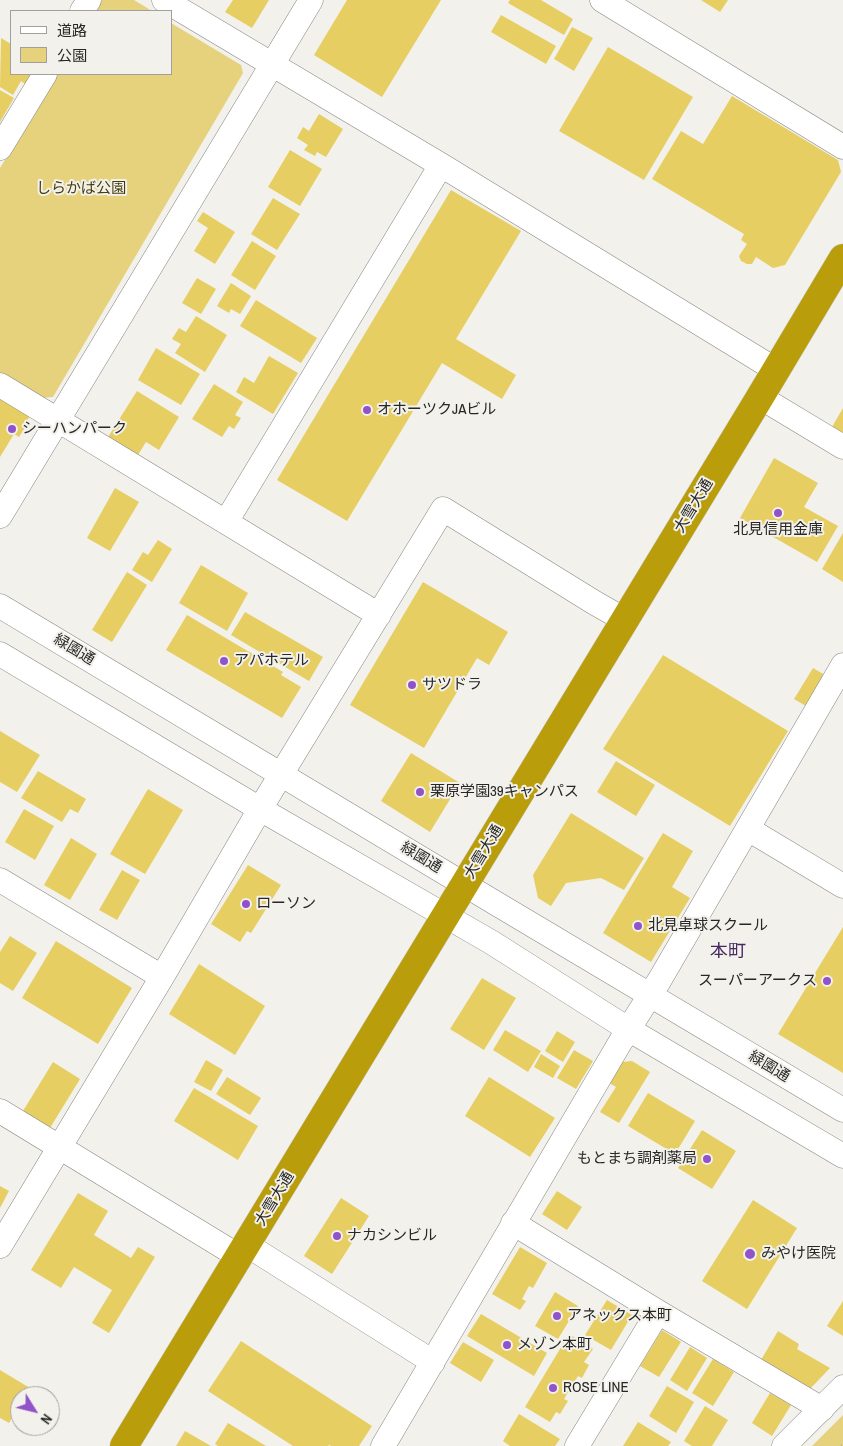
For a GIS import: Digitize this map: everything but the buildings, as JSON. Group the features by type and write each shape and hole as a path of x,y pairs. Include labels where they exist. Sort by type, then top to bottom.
{"highway":[{"name":"大雪大通","path":"124,1446 843,258"}],"street":[{"path":"164,0 441,165 776,370"},
{"path":"0,516 311,0"},
{"path":"617,4 843,147"},
{"path":"0,148 43,75"},
{"path":"226,522 441,165"},
{"path":"0,385 379,615"},
{"path":"760,397 843,447"},
{"path":"0,1246 162,977 260,809 443,509 625,620"},
{"name":"緑園通","path":"0,606 464,883 649,996 843,1110"},
{"path":"0,654 260,809 491,942 628,1029 843,1156"},
{"path":"383,1446 628,1029 659,981 843,665"},
{"path":"748,829 843,886"},
{"path":"0,880 162,977"},
{"path":"0,1112 433,1362"},
{"path":"513,1223 822,1409"},
{"path":"577,1446 658,1312"},
{"path":"784,1446 843,1387"}],"green space":[{"path":"102,0 134,0 150,10 96,10"},
{"name":"しらかば公園","path":"172,24 241,65 243,73 53,397 41,398 0,373 0,168 56,75 172,75"},
{"path":"843,1415 843,1446 812,1446"}],"place":[{"name":"オホーツクJAビル","path":"367,410"},
{"name":"シーハンパーク","path":"12,429"},
{"name":"北見信用金庫","path":"778,513"},
{"name":"アパホテル","path":"224,661"},
{"name":"サツドラ","path":"412,685"},
{"name":"栗原学園39キャンパス","path":"420,792"},
{"name":"ローソン","path":"246,904"},
{"name":"北見卓球スクール","path":"638,926"},
{"name":"スーパーアークス","path":"827,981"},
{"name":"もとまち調剤薬局","path":"707,1159"},
{"name":"ナカシンビル","path":"337,1236"},
{"name":"みやけ医院","path":"750,1254"},
{"name":"アネックス本町","path":"557,1316"},
{"name":"メゾン本町","path":"507,1345"},
{"name":"ROSE LINE","path":"553,1388"}],"district":[{"name":"本町","path":"728,952"}]}
